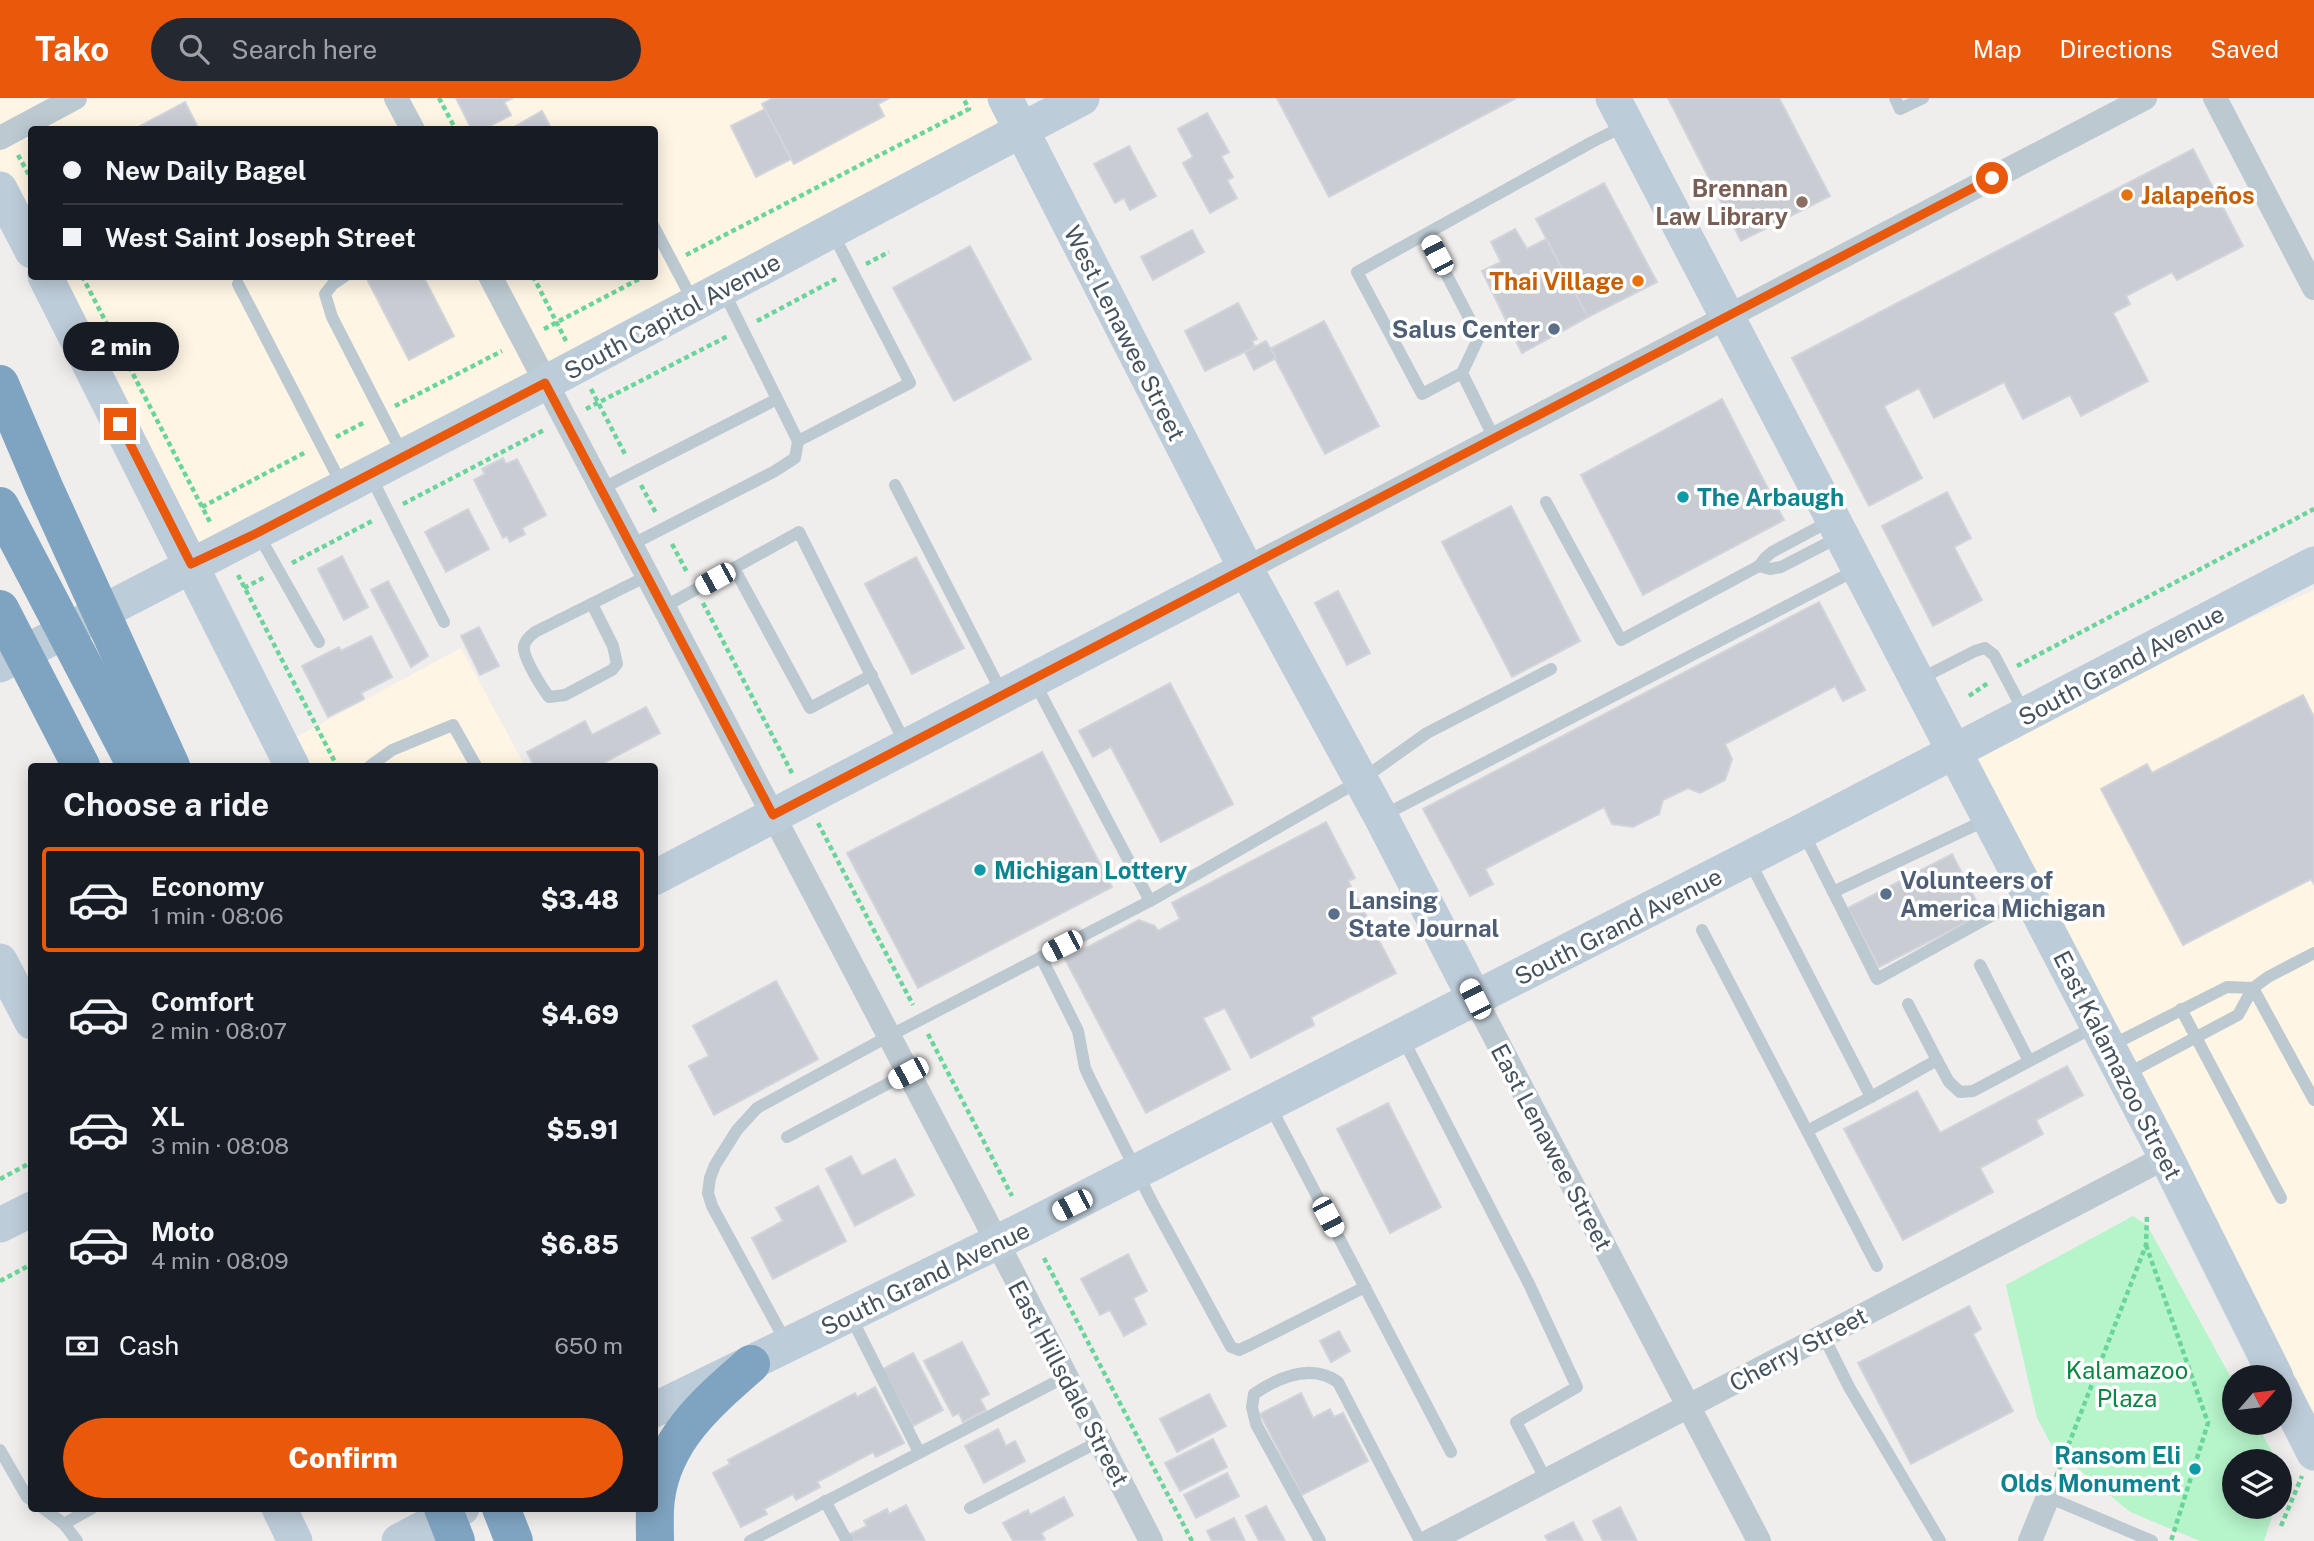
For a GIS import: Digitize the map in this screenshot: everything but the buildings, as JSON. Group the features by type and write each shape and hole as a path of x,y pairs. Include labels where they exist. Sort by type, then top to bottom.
{"highway":[{"path":"0,384 170,763"},
{"path":"0,506 134,763"},
{"path":"0,609 79,763"},
{"path":"0,656 57,763"},
{"path":"658,1490 665,1464 682,1432 701,1408 751,1364"},
{"path":"427,1512 437,1541"},
{"path":"445,1512 456,1541"},
{"path":"503,1512 514,1541"},
{"path":"633,1512 641,1541"},
{"path":"655,1541 656,1512"}],"street":[{"path":"0,138 75,98"},
{"path":"397,98 411,126"},
{"name":"West Lenawee Street","path":"1005,98 1245,569"},
{"name":"South Capitol Avenue","path":"0,665 191,564 404,457 1082,98"},
{"path":"658,876 1729,318 2145,98"},
{"path":"2215,98 2314,288"},
{"name":"East Kalamazoo Street","path":"1620,111 2166,1157 2270,1365"},
{"path":"0,189 28,242"},
{"path":"47,280 290,763"},
{"name":"East Hillsdale Street","path":"492,280 1152,1541"},
{"name":"South Grand Avenue","path":"658,1408 788,1346 1269,1104 1955,752 2314,564"},
{"name":"East Lenawee Street","path":"1245,569 1381,817 1759,1541"},
{"path":"0,961 28,1014"},
{"name":"Cherry Street","path":"1430,1541 2166,1157"},
{"path":"0,1225 28,1211"},
{"path":"2292,1415 2307,1451"},
{"path":"2030,1541 2048,1497"},
{"path":"399,1541 454,1512"}],"lane":[{"path":"1895,98 1900,109 1923,98"},
{"path":"1426,235 1479,337 1462,373 1422,394 1357,272 1581,148 1620,111"},
{"path":"798,441 910,383 831,231"},
{"path":"631,545 775,471 795,458 798,441 777,399 708,296 673,262 658,234"},
{"path":"339,280 326,293 332,317 404,457"},
{"path":"238,284 321,445 357,481 444,622"},
{"path":"1462,373 1495,440"},
{"path":"601,489 777,399"},
{"path":"895,485 1003,695"},
{"path":"1546,502 1621,640 1759,566 1772,552 1837,527"},
{"path":"1759,566 1770,569 1780,567 1837,527"},
{"path":"664,607 799,532 906,746"},
{"path":"257,533 319,642"},
{"path":"734,568 810,708 872,676"},
{"path":"1381,817 1858,569"},
{"path":"592,604 613,646 617,664 612,670 565,695 549,697 542,689 524,645 535,632 647,576"},
{"path":"1917,680 1985,648 1994,655 2026,715"},
{"path":"788,1346 712,1206 708,1193 715,1165 737,1130 757,1108 920,1019 1150,901 1361,780 1427,733 1550,669"},
{"path":"1033,679 1150,901"},
{"path":"374,763 392,750 453,725 474,763"},
{"path":"1833,892 1990,819"},
{"path":"1802,831 1877,979 2029,895"},
{"path":"1748,858 1871,1097"},
{"path":"1702,930 1877,1266"},
{"path":"1908,1004 1949,1082 1960,1092 1973,1091 2029,1062 2196,1038 2238,1015 2253,988 2268,977 2314,953"},
{"path":"1041,957 1078,1031 1088,1074 1231,1347 1239,1350 1364,1287"},
{"path":"1980,965 2029,1062"},
{"path":"2110,1049 2227,987 2253,988"},
{"path":"2253,988 2314,1100"},
{"path":"2181,1009 2281,1198"},
{"path":"1402,1036 1529,1284 1577,1387 1516,1422 1546,1480"},
{"path":"1807,1131 1937,1060"},
{"path":"786,1137 908,1073"},
{"path":"1269,1104 1451,1452"},
{"path":"850,1315 919,1452"},
{"path":"1823,1335 1849,1387 1940,1541"},
{"path":"1320,1541 1256,1424 1252,1407 1254,1394 1273,1381 1306,1372 1326,1374 1338,1381 1420,1541"},
{"path":"750,1541 1066,1376"},
{"path":"970,1508 1100,1441"},
{"path":"0,1450 28,1498"},
{"path":"2048,1497 2152,1541"},
{"path":"825,1501 846,1541"},
{"path":"48,1512 64,1524 77,1541"},
{"path":"64,1524 85,1512"},
{"path":"2117,1541 2121,1528"}],"path":[{"path":"439,98 454,126"},
{"path":"673,262 969,109 963,98"},
{"path":"535,280 1012,1196"},
{"path":"202,507 637,280"},
{"path":"1969,696 2003,673 2314,509"},
{"path":"0,1179 28,1164"},
{"path":"2147,1215 2147,1245 2208,1423 2171,1541"},
{"path":"2048,1497 2147,1245"},
{"path":"1044,1258 1192,1541"},
{"path":"0,1281 28,1266"},
{"path":"2281,1526 2307,1451"}],"shaded area":[{"path":"0,98 1005,98 1022,130 191,564 44,280 658,280 658,126 28,126 28,250 0,195"},
{"path":"2314,590 2314,1424 2292,1383 2292,1365 2282,1365 1955,752"},
{"path":"461,648 523,763 299,763 287,742"}],"green space":[{"name":"Kalamazoo Plaza","path":"2133,1216 2147,1225 2224,1365 2222,1435 2263,1435 2270,1449 2222,1449 2222,1519 2271,1519 2264,1541 2200,1541 2130,1512 2053,1448 2037,1418 2006,1285"}],"place":[{"name":"Jalapeños","path":"2127,195"},
{"name":"Brennan Law Library","path":"1802,202"},
{"name":"Thai Village","path":"1638,281"},
{"name":"Salus Center","path":"1554,329"},
{"name":"The Arbaugh","path":"1683,497"},
{"name":"Michigan Lottery","path":"980,870"},
{"name":"Volunteers of America Michigan","path":"1886,894"},
{"name":"Lansing State Journal","path":"1334,914"},
{"name":"Ransom Eli Olds Monument","path":"2195,1469"}],"route":[{"path":"120,424 191,564 257,533 545,383 773,815 1729,318 1992,178"}]}
